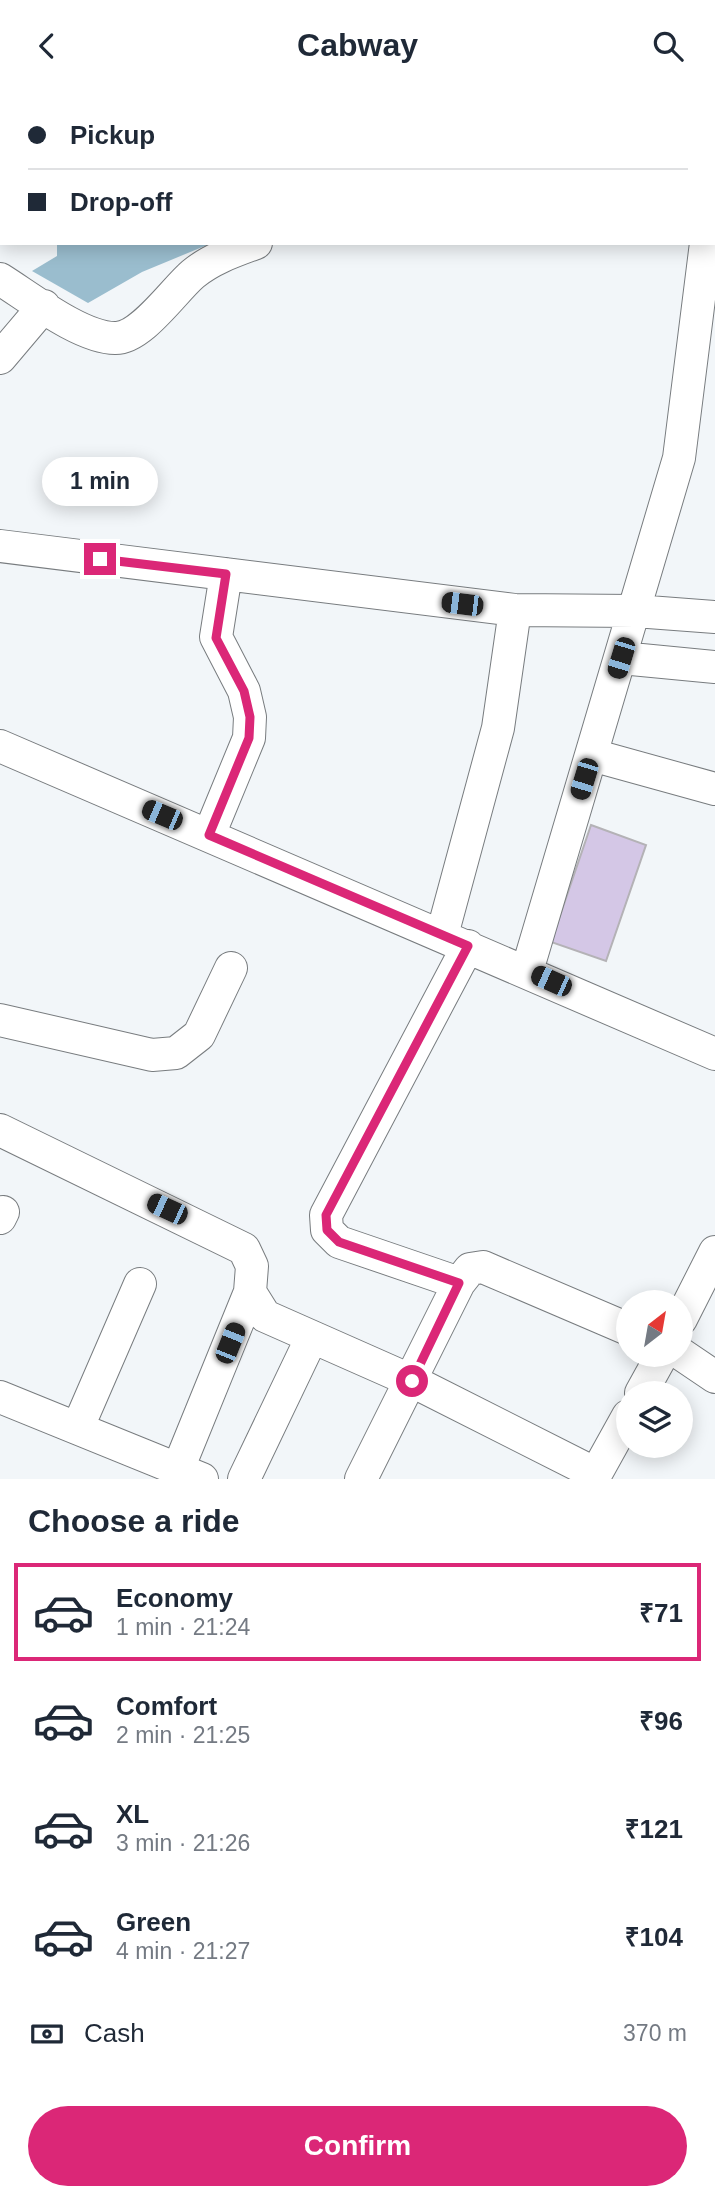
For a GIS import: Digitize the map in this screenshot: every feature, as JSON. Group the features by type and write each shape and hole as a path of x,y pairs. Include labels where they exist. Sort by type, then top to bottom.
{"street":[{"path":"0,279 84,330 116,339 138,329 194,274 220,257 251,245"},
{"path":"527,971 679,458 706,245"},
{"path":"0,358 44,306"},
{"path":"0,546 514,610 635,611 715,617"},
{"path":"209,835 249,738 250,717 244,691 216,638 226,574"},
{"path":"459,1283 339,1242 327,1230 326,1215 455,940 498,728 514,610"},
{"path":"621,658 715,667"},
{"path":"0,746 715,1054"},
{"path":"592,755 715,789"},
{"path":"0,1020 152,1055 176,1053 199,1035 231,968"},
{"path":"0,1130 228,1238 244,1249 252,1266 250,1292 190,1474 0,1397"},
{"path":"693,1295 715,1252"},
{"path":"360,1479 412,1381 459,1283 470,1269 483,1267 616,1324"},
{"path":"78,1427 140,1284"},
{"path":"250,1292 265,1316 412,1381 595,1476 616,1438"},
{"path":"244,1479 312,1337"},
{"path":"693,1362 715,1377"}],"water":[{"path":"57,245 207,245 142,272 88,303 32,271 57,256"}],"building":[{"path":"591,825 646,845 606,961 551,942"}],"route":[{"path":"100,559 226,574 216,624 216,638 244,691 250,717 249,738 209,835 468,946 326,1215 327,1230 339,1242 459,1283 412,1381"}]}
